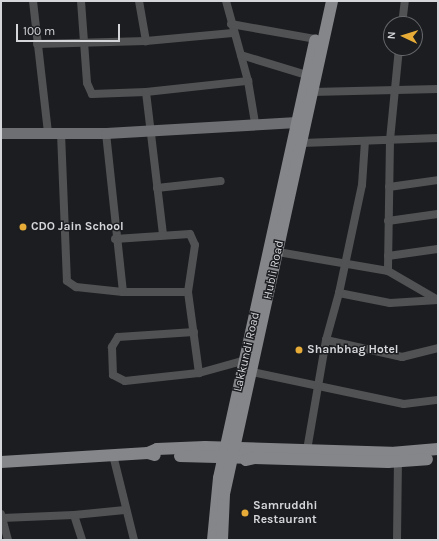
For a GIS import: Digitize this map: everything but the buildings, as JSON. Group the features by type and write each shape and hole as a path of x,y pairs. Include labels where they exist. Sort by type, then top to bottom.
{"main road":[{"name":"Lakkundi Road","path":"235,429 246,360 324,1"},
{"name":"Hubli Road","path":"222,540 224,479 235,429 252,372 332,1"},
{"path":"205,451 235,429 254,453"},
{"path":"213,540 224,479 254,453 307,450 408,453 438,449"},
{"path":"205,451 214,462 224,479"},
{"path":"1,462 148,453 157,455 205,451 398,462 438,458"}],"street":[{"path":"32,1 48,133"},
{"path":"81,1 88,89 92,94 146,92 248,81"},
{"path":"140,1 146,41"},
{"path":"226,1 231,24 248,81 255,123"},
{"path":"403,16 405,1"},
{"path":"231,24 315,39"},
{"path":"37,44 84,44 146,41 234,33"},
{"path":"241,55 307,75"},
{"path":"388,271 390,140 393,89 398,56"},
{"path":"312,92 393,89 438,90"},
{"path":"146,92 163,235"},
{"path":"1,133 106,133 255,123 297,122"},
{"path":"61,133 67,281 76,288 122,292 188,292"},
{"path":"106,133 115,239 122,292"},
{"path":"302,144 438,138"},
{"path":"307,450 326,340 339,293 362,186 365,141"},
{"path":"389,188 438,180"},
{"path":"157,188 221,181"},
{"path":"388,221 438,214"},
{"path":"115,239 190,234 194,238 188,292 199,373"},
{"path":"388,256 438,249"},
{"path":"278,252 345,265 388,271 438,300"},
{"path":"339,293 390,303 438,300"},
{"path":"194,332 118,337 112,347 114,375 125,381 199,373 246,360"},
{"path":"326,340 402,358 438,348"},
{"path":"252,372 404,404 438,400"},
{"path":"113,455 125,510 134,540"},
{"path":"397,540 398,462"},
{"path":"8,540 1,516 74,515 125,510"},
{"path":"74,515 82,540"}],"place":[{"name":"CDO Jain School","path":"23,227"},
{"name":"Shanbhag Hotel","path":"299,350"},
{"name":"Samruddhi Restaurant","path":"245,513"}]}
